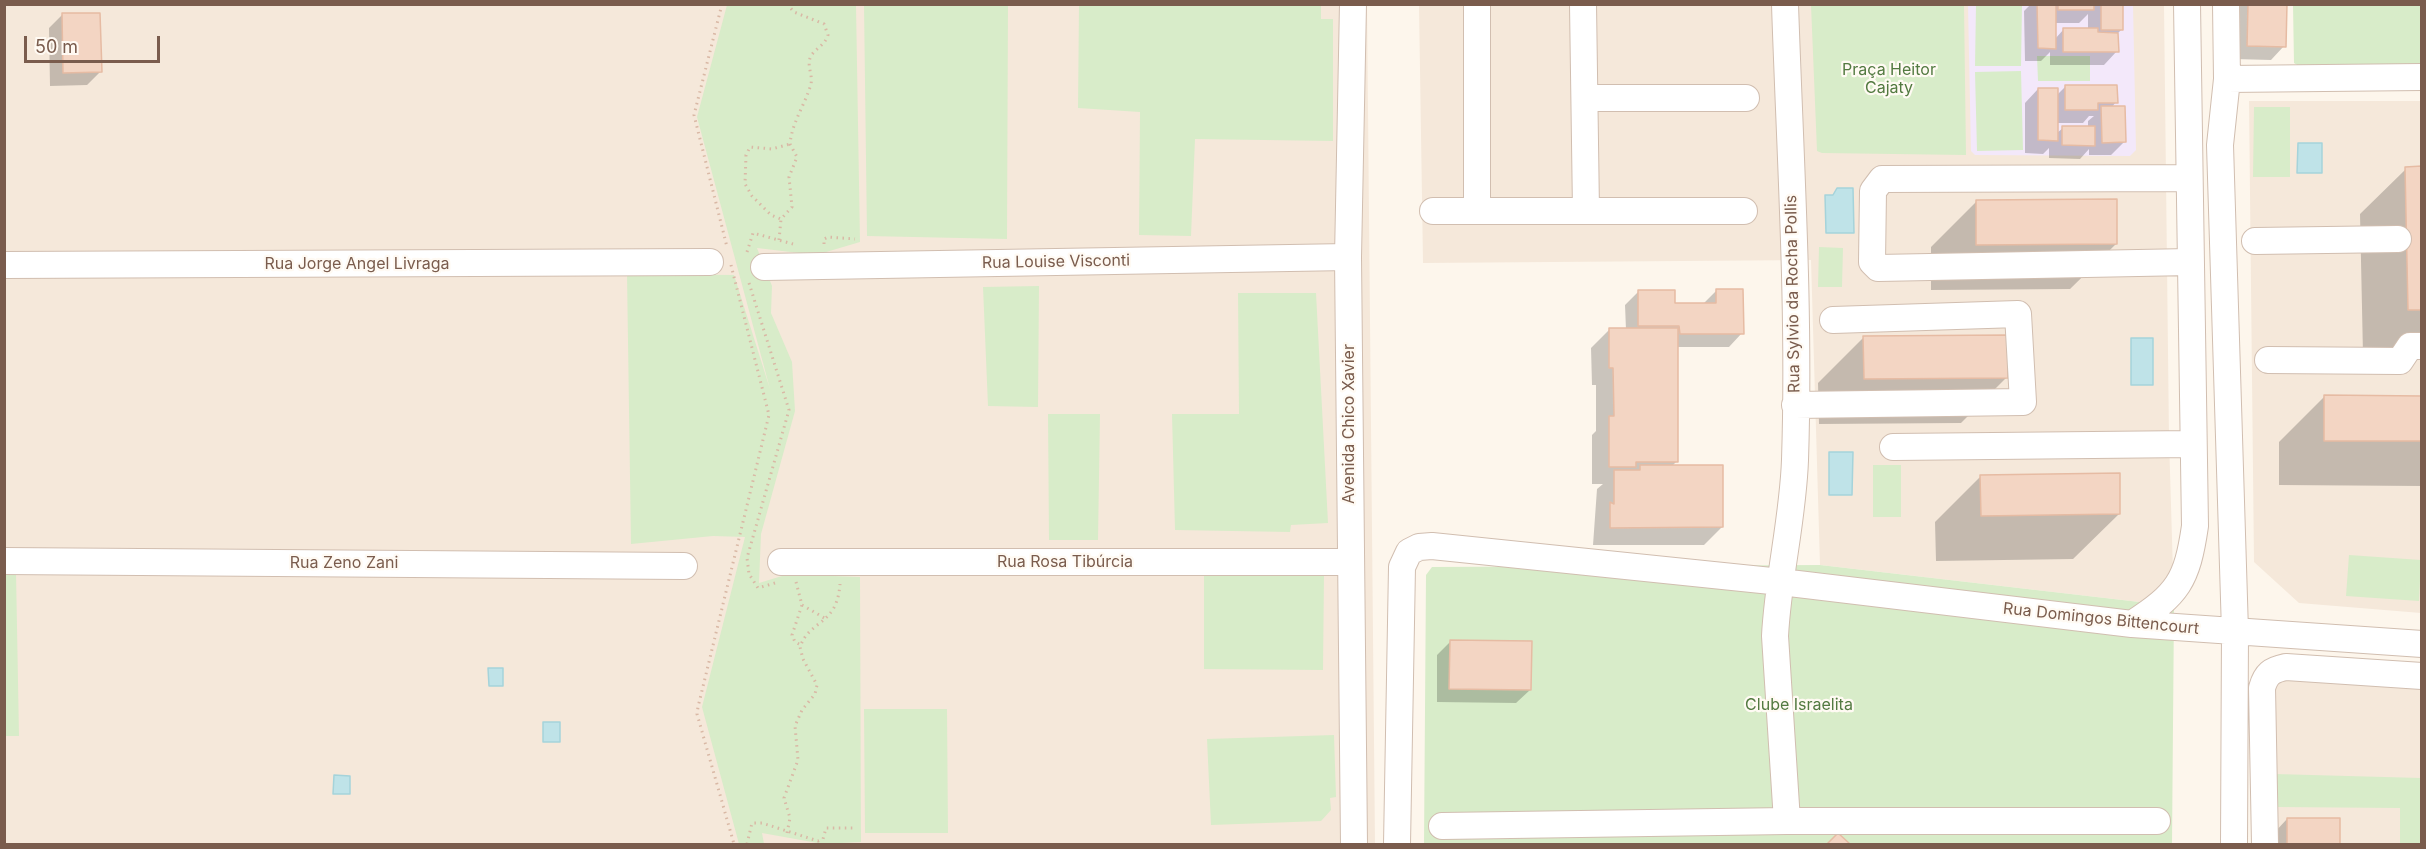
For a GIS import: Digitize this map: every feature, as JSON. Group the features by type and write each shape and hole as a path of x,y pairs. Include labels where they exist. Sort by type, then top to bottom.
{"street":[{"name":"Avenida Chico Xavier","path":"1353,4 1348,257 1354,844"},
{"path":"1477,4 1477,210"},
{"path":"1583,4 1586,211"},
{"name":"Rua Sylvio da Rocha Pollis","path":"1785,4 1795,405 1794,491 1775,636 1787,821"},
{"path":"2132,624 2163,604 2181,582 2190,558 2195,525 2187,4"},
{"path":"2226,4 2228,79 2220,145 2235,631 2234,844"},
{"path":"2228,79 2421,77"},
{"path":"1585,98 1746,98"},
{"path":"2189,178 1882,179 1873,191 1872,262 1878,268 2190,262"},
{"path":"1433,211 1744,211"},
{"path":"2223,234 2255,241 2398,239"},
{"path":"2224,262 2255,241"},
{"name":"Rua Louise Visconti","path":"752,266 1348,257"},
{"name":"Rua Jorge Angel Livraga","path":"4,265 710,262"},
{"path":"1795,405 2023,402 2018,314 1833,320"},
{"path":"2268,360 2400,361 2410,346 2421,346"},
{"path":"1893,447 2193,444"},
{"path":"1397,844 1402,567 1409,552 1419,547 1432,546 1781,582"},
{"name":"Rua Zeno Zani","path":"4,561 684,566"},
{"name":"Rua Rosa Tibúrcia","path":"787,573 1350,562"},
{"name":"Rua Domingos Bittencourt","path":"1781,582 2132,624 2421,644"},
{"path":"2265,844 2262,688 2265,678 2272,670 2286,667 2421,676"},
{"path":"1442,826 1787,821 2157,820"}],"path":[{"path":"722,4 694,121 769,416 698,707 735,844"},
{"path":"779,240 781,219 792,207 789,177 797,157 790,144 792,128 805,106 805,99 811,84 809,63 811,56 826,41 828,35 824,24 794,12 787,4"},
{"path":"781,219 771,214 749,192 745,184 746,155 750,147 772,149 790,144"},
{"path":"798,245 753,232 752,266 789,410 747,558 749,574 758,588 787,573 802,605 826,620"},
{"path":"822,249 825,238 855,239"},
{"path":"834,581 849,582"},
{"path":"787,833 790,818 784,798 798,760 795,726 818,685 803,659 801,645 811,630 826,620 835,608 840,582"},
{"path":"801,645 795,642 792,634 802,605"},
{"path":"747,844 752,823 818,841 824,839 826,828 856,828"}],"shaded area":[{"path":"4,5 1367,5 1375,844 5,844"},
{"path":"1419,5 2164,5 2169,438 2174,606 1820,565 1811,260 1423,263"},
{"path":"1968,5 2133,5 2136,150 2130,156 1975,155 1971,151"},
{"path":"2249,101 2421,101 2421,613 2299,603 2254,562"},
{"path":"2282,653 2421,664 2421,844 2252,844 2252,680 2262,662"}],"green space":[{"path":"727,5 856,5 860,242 816,255 757,248 772,286 771,313 792,362 795,411 761,534 759,583 815,566 830,567 833,576 860,577 861,842 823,844 762,833 764,844 739,844 702,707 745,537 713,536 631,544 627,274 734,275 770,389 697,117"},
{"path":"864,5 1008,5 1007,239 867,236"},
{"path":"1079,5 1321,5 1321,19 1333,19 1333,141 1195,139 1191,236 1139,235 1140,112 1078,108"},
{"name":"Praça Heitor Cajaty","path":"1811,5 1964,5 1966,155 1822,153 1817,151"},
{"path":"1976,5 2022,5 2021,66 1975,66"},
{"path":"2293,5 2421,5 2421,66 2300,67 2294,63"},
{"path":"2037,56 2090,56 2090,81 2038,81"},
{"path":"2021,71 2023,150 1977,151 1975,72"},
{"path":"2254,107 2290,107 2290,177 2253,177"},
{"path":"1819,247 1843,248 1842,287 1818,287"},
{"path":"1039,286 1038,407 988,406 983,287"},
{"path":"1238,293 1316,293 1328,523 1291,525 1290,532 1175,530 1172,414 1239,414"},
{"path":"1048,414 1100,414 1098,540 1049,540"},
{"path":"1873,465 1901,465 1901,517 1873,517"},
{"path":"2349,555 2421,560 2419,601 2346,596"},
{"name":"Clube Israelita","path":"1820,565 2174,606 2172,844 1424,844 1426,575 1432,567"},
{"path":"5,571 16,572 19,736 5,736"},
{"path":"1204,573 1324,575 1323,670 1204,669"},
{"path":"864,709 947,709 948,833 865,833"},
{"path":"1334,735 1336,797 1330,798 1331,810 1321,821 1211,825 1207,739"},
{"path":"2275,774 2421,778 2421,844 2400,844 2400,808 2277,807"}],"water":[{"path":"2298,143 2322,143 2322,173 2297,173"},
{"path":"1837,188 1853,188 1854,233 1826,233 1825,195 1833,195"},
{"path":"2131,338 2153,338 2153,385 2131,385"},
{"path":"1829,452 1853,452 1852,495 1829,495"},
{"path":"488,668 503,668 503,686 489,686"},
{"path":"543,722 560,722 560,742 543,742"},
{"path":"334,775 350,776 350,794 333,794"}],"building":[{"path":"2037,4 2056,4 2056,49 2038,48"},
{"path":"2058,4 2094,4 2094,10 2058,10"},
{"path":"2101,4 2123,4 2123,30 2101,30"},
{"path":"2248,4 2287,4 2286,47 2247,46"},
{"path":"62,13 100,13 102,72 63,73"},
{"path":"2063,28 2098,28 2098,32 2118,33 2119,52 2063,52"},
{"path":"2065,85 2117,85 2118,103 2098,103 2098,110 2065,110"},
{"path":"2038,88 2058,88 2058,141 2038,140"},
{"path":"2101,106 2125,106 2126,142 2102,143"},
{"path":"2062,126 2095,126 2095,146 2062,145"},
{"path":"2422,166 2422,310 2408,310 2405,167"},
{"path":"2117,199 2117,244 1976,245 1976,200"},
{"path":"1716,289 1743,289 1744,334 1680,334 1679,326 1638,326 1638,290 1675,290 1675,303 1716,303"},
{"path":"1609,328 1678,328 1678,462 1636,462 1636,467 1609,467 1609,416 1614,416 1613,368 1609,368"},
{"path":"2008,335 2008,378 1864,379 1863,336"},
{"path":"2324,395 2422,396 2422,441 2324,441"},
{"path":"1640,465 1723,465 1723,527 1610,528 1610,502 1614,504 1614,470 1640,470"},
{"path":"2120,473 2120,514 1981,516 1980,475"},
{"path":"1450,640 1532,641 1531,690 1449,689"},
{"path":"2287,818 2340,818 2340,844 2287,844"},
{"path":"1838,833 1850,844 1827,844"}]}
